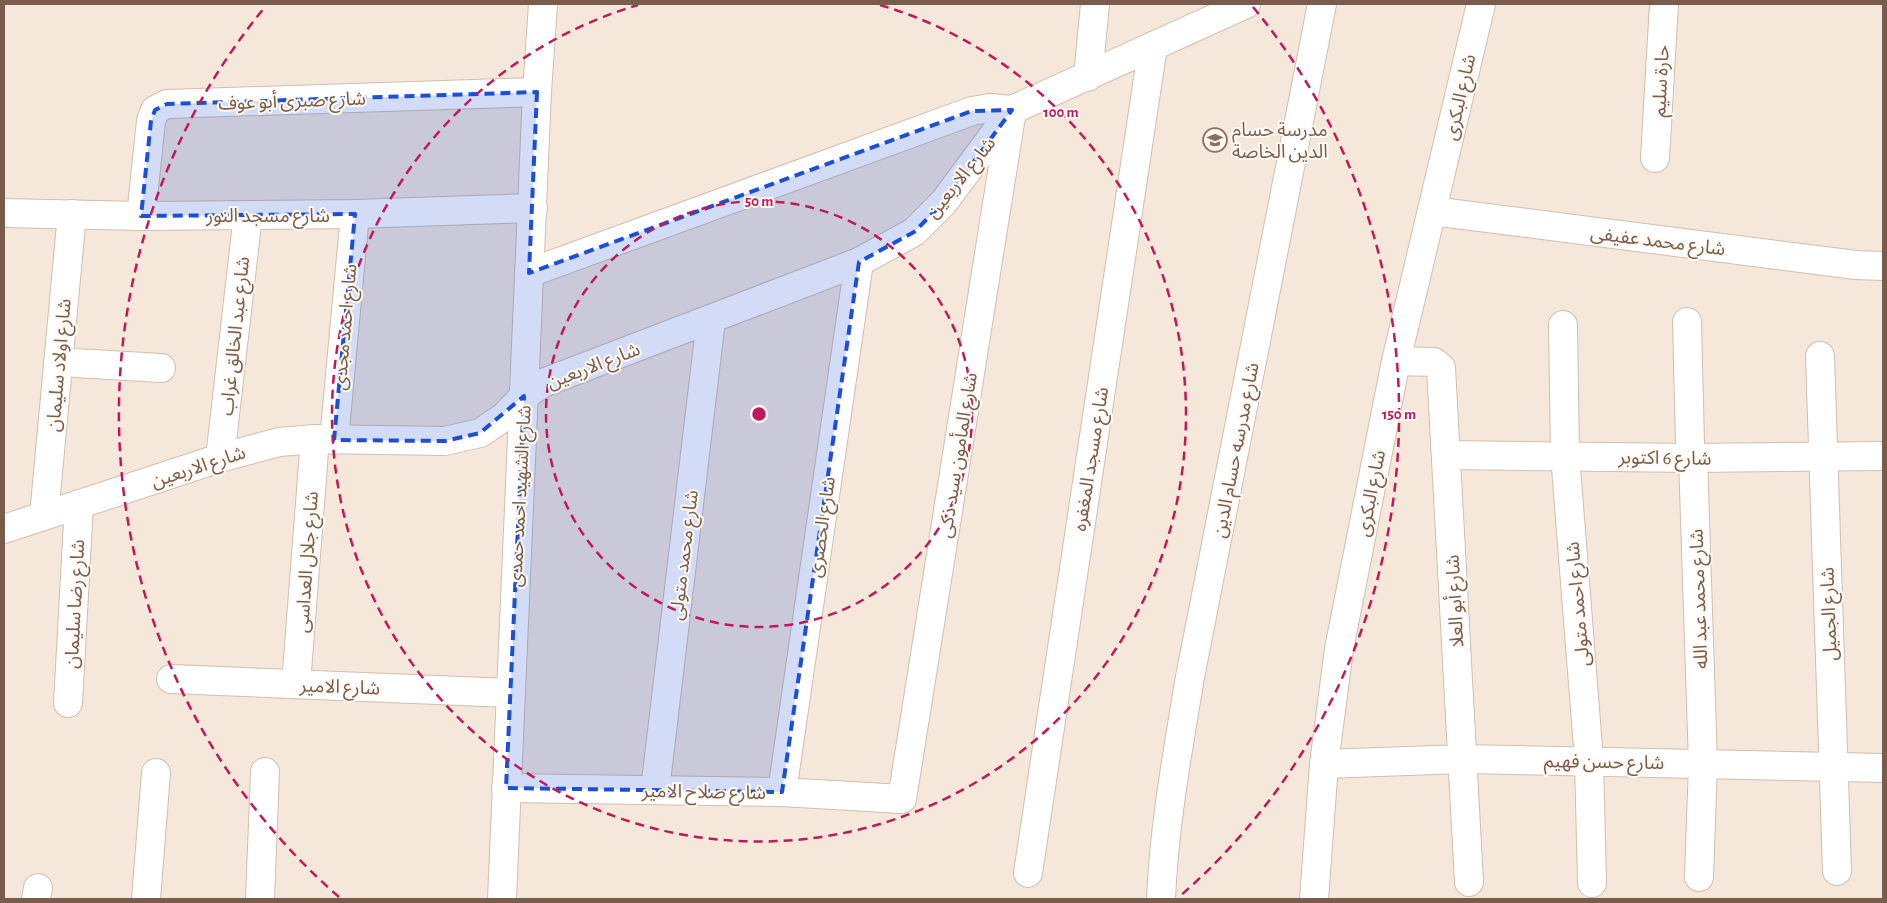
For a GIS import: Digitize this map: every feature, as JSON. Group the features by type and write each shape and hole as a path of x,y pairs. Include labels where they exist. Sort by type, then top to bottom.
{"street":[{"name":"شارع الشهيد احمد حمدى","path":"502,899 537,92 543,4"},
{"path":"1088,77 1095,4"},
{"name":"شارع الاربعين","path":"530,273 972,111 990,108 1012,110 1246,4"},
{"name":"شارع مدرسه حسام الدين","path":"1161,899 1162,869 1190,677 1322,4"},
{"name":"شارع البكرى","path":"1314,899 1324,764 1339,649 1396,361 1481,4"},
{"name":"حارة سليم","path":"1655,158 1664,4"},
{"name":"شارع مسجد المغفره","path":"1028,872 1153,46"},
{"name":"شارع صبرى أبو عوف","path":"141,216 151,121 156,110 166,104 537,92"},
{"name":"شارع الاربعين","path":"4,529 220,458 278,442 325,440 445,441 480,433 504,416 524,396 543,383 860,262 914,232 944,202 1012,110"},
{"name":"شارع المأمون سيد ذكى","path":"902,799 1012,110"},
{"name":"شارع مسجد النور","path":"4,213 141,216 355,214 533,208"},
{"name":"شارع محمد عفيفى","path":"1432,210 1856,265 1883,266"},
{"name":"شارع اولاد سليمان","path":"44,516 72,214"},
{"name":"شارع احمد مجدى","path":"325,440 355,214"},
{"name":"شارع عبد الخالق غراب","path":"220,458 248,215"},
{"name":"شارع الحصرى","path":"782,792 860,262"},
{"name":"شارع محمد متولى","path":"655,790 711,320"},
{"name":"شارع محمد عبد الله","path":"1687,322 1703,764 1699,877"},
{"name":"شارع احمد متولى","path":"1563,325 1565,455 1589,760 1592,883"},
{"name":"شارع الجميل","path":"1820,356 1837,871"},
{"name":"شارع أبو العلا","path":"1396,361 1434,362 1441,368 1469,882"},
{"path":"58,362 161,368"},
{"name":"شارع جلال العداسى","path":"296,684 325,440"},
{"name":"شارع 6 اكتوبر","path":"1446,455 1693,458 1883,456"},
{"name":"شارع رضا سليمان","path":"68,703 79,504"},
{"name":"شارع الامير","path":"171,679 510,693"},
{"name":"شارع حسن فهيم","path":"1324,764 1462,759 1589,760 1883,768"},
{"path":"260,899 265,772"},
{"path":"146,899 156,773"},
{"name":"شارع صلاح الامير","path":"506,788 782,792 902,799"}],"highlighted area":[{"path":"537,92 529,273 972,111 1012,110 944,202 914,232 859,262 782,792 506,788 524,396 480,433 445,441 334,440 355,214 141,216 151,121 155,110 167,104"}],"shaded area":[{"path":"4,4 1883,4 1883,899 4,899"}],"place":[{"name":"مدرسة حسام الدين الخاصة","path":"1215,140"}]}
